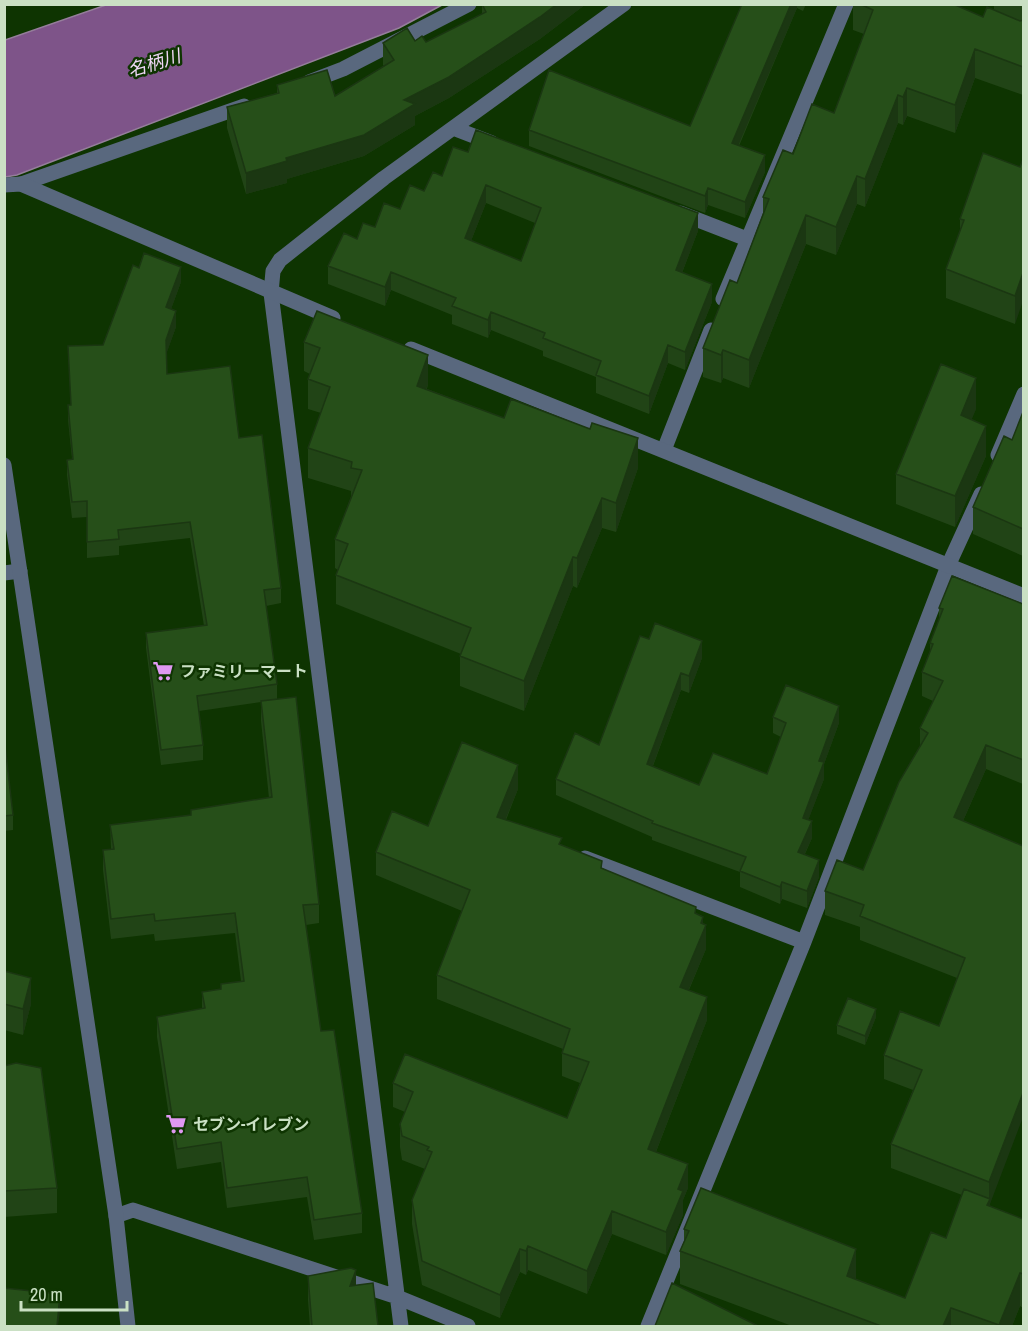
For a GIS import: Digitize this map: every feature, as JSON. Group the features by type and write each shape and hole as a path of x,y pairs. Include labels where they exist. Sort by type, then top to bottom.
{"street":[{"path":"299,85 343,69 469,4"},
{"path":"401,1326 271,293 273,271 280,260 384,177 624,4"},
{"path":"664,450 747,238 846,4"},
{"path":"4,185 21,184 256,102"},
{"path":"453,128 507,148"},
{"path":"21,184 271,293 347,323"},
{"path":"660,206 747,238"},
{"path":"402,345 1023,596"},
{"path":"648,1326 804,942 948,566 1023,394"},
{"path":"4,465 116,1216 128,1326"},
{"path":"4,573 20,571"},
{"path":"575,854 804,942"},
{"path":"116,1216 133,1210 397,1297 468,1326"}],"water":[{"name":"名柄川","path":"106,5 442,5 399,28 17,175 5,177 5,40"}],"building":[{"path":"482,4 557,4 449,77 404,100 415,104 364,135 286,158 287,161 246,173 227,107 279,93 277,85 327,70 335,96 394,60 383,43 407,28 415,41 422,36 426,42 486,12"},
{"path":"742,4 791,4 732,143 765,155 745,202 708,188 705,196 529,130 549,70 690,126"},
{"path":"860,4 953,4 983,17 987,7 1020,21 1023,20 1023,67 975,49 955,105 907,88 903,97 898,95 865,179 857,176 836,227 806,215 749,360 723,350 721,355 703,348 730,280 737,283 769,199 763,197 783,150 793,154 812,104 834,113 873,10"},
{"path":"476,130 698,213 676,270 712,284 685,352 668,345 649,396 596,375 601,361 543,338 545,333 491,312 488,320 452,306 456,298 391,272 385,287 328,266 344,233 357,239 363,223 375,227 384,203 400,209 410,185 424,191 433,172 442,176 453,147 468,152","holes":["486,185 541,208 521,261 465,238"]},
{"path":"983,153 1020,167 1023,159 1023,273 1015,296 946,269 964,220 960,219"},
{"path":"144,253 181,267 166,307 176,311 166,340 167,374 230,366 239,438 262,435 281,588 264,590 277,684 197,696 203,745 161,750 146,633 207,625 190,522 118,530 119,539 87,542 87,501 72,502 67,460 73,459 68,405 71,405 68,346 103,345 133,265 139,268"},
{"path":"317,311 428,355 417,386 504,418 511,399 590,429 592,423 638,438 616,503 602,498 577,558 573,557 524,681 460,656 471,628 336,575 348,544 335,539 362,470 351,468 352,462 308,448 330,387 308,379 320,348 304,342"},
{"path":"941,364 976,378 961,415 986,426 955,496 896,474"},
{"path":"1023,412 1023,529 973,507 1004,436 1012,440"},
{"path":"952,576 1023,604 1023,760 986,745 954,817 1023,846 1023,1093 989,1182 891,1144 922,1070 884,1055 900,1011 939,1026 965,958 860,916 864,905 825,891 837,860 863,870 899,782 928,733 920,728 943,681 922,672 943,609 939,608"},
{"path":"655,623 702,641 689,676 681,673 647,764 699,785 713,753 767,774 786,723 773,717 786,685 839,706 819,761 824,762 803,818 812,821 798,852 819,860 807,891 782,882 780,887 740,871 746,857 652,823 653,821 556,779 575,733 599,745 640,636 649,639"},
{"path":"296,697 319,904 303,905 321,1031 334,1030 362,1213 314,1220 307,1177 227,1188 221,1142 177,1149 157,1017 205,1008 202,992 221,989 221,984 244,981 235,913 155,921 154,914 111,919 103,850 114,849 110,825 191,815 191,810 272,797 261,701"},
{"path":"4,737 13,815 4,816"},
{"path":"462,742 518,765 497,817 562,838 559,844 602,861 601,868 696,907 695,913 703,917 701,923 706,925 680,987 707,997 648,1149 688,1164 678,1189 683,1191 666,1232 612,1211 587,1271 528,1246 526,1251 520,1249 500,1295 422,1261 412,1200 432,1152 427,1150 429,1147 402,1136 400,1124 413,1092 393,1083 405,1054 567,1118 589,1062 562,1053 570,1029 437,975 470,890 376,852 392,811 428,826"},
{"path":"4,971 31,978 23,1009 4,1004"},
{"path":"848,998 876,1009 865,1036 837,1025"},
{"path":"16,1063 41,1068 57,1188 4,1191 4,1066"},
{"path":"701,1188 856,1249 847,1276 905,1298 931,1232 946,1238 964,1189 990,1199 987,1205 1023,1219 1023,1274 1020,1273 999,1325 951,1308 943,1326 881,1326 680,1251 689,1231 684,1229"},
{"path":"351,1268 356,1270 350,1286 373,1283 378,1326 312,1326 308,1276"},
{"path":"672,1283 758,1326 655,1326"},
{"path":"4,1288 60,1294 57,1326 4,1326"}],"place":[{"name":"ファミリーマート","path":"163,671"},
{"name":"セブン-イレブン","path":"176,1124"}]}
